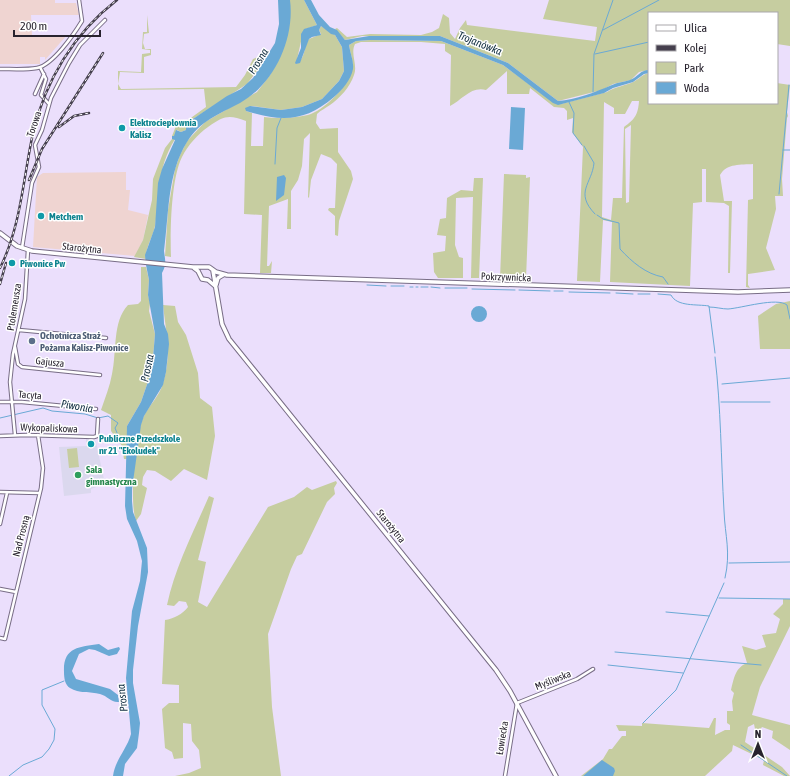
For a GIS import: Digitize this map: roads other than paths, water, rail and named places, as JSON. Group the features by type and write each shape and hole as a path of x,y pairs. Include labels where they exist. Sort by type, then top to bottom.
{"street":[{"path":"0,69 40,67 57,54 83,19 79,0"},
{"name":"Torowa","path":"22,248 32,182 39,167 35,147 49,104 58,82 75,53 88,36 105,20"},
{"path":"40,67 46,81 41,95 49,104"},
{"path":"35,94 44,74"},
{"name":"Starożytna","path":"0,233 22,248 28,250 193,267"},
{"name":"Ptolemeusza","path":"15,435 10,382 26,287 28,250"},
{"path":"193,267 209,267 213,271 213,276 208,280"},
{"path":"193,267 200,273 202,279 208,280 216,286 218,278 223,275"},
{"path":"200,273 203,267"},
{"name":"Pokrzywnicka","path":"213,271 227,275"},
{"name":"Pokrzywnicka","path":"213,276 227,275 738,292 790,290"},
{"name":"Starożytna","path":"213,276 222,324 229,339 488,658 517,703 556,776"},
{"path":"19,330 106,338"},
{"name":"Gajusza","path":"15,347 18,364 22,367 100,375"},
{"name":"Tacyta","path":"0,402 11,401 96,409"},
{"name":"Wykopaliskowa","path":"0,436 96,436 98,419"},
{"name":"Nad Prosną","path":"0,638 5,638 40,493 43,468 38,435"},
{"path":"0,492 40,493"},
{"path":"0,524 7,493"},
{"path":"0,589 16,592"},
{"name":"Myśliwska","path":"517,703 577,679 593,669"},
{"name":"Łowiecka","path":"505,776 517,703"}],"water":[{"path":"278,0 290,0 291,15 289,30 280,59 263,84 252,95 204,123 192,135 180,154 172,181 164,251 165,264 162,273 164,324 168,334 169,344 166,372 163,385 144,416 141,425 132,489 133,512 147,548 148,572 138,626 133,670 133,683 140,723 137,748 125,764 123,776 113,776 116,765 131,734 126,678 132,611 140,581 142,561 137,541 127,519 125,506 127,426 141,402 152,370 155,334 148,295 149,280 145,255 155,227 158,183 162,169 175,140 172,139 172,136 174,136 176,130 181,132 186,130 186,126 190,121 227,96 241,89 253,78 275,43 279,24"},
{"path":"304,0 311,0 319,15 330,27 337,30 345,40 369,36 440,36 508,63 558,101 579,97 616,83 630,80 646,70 648,70 648,73 644,74 633,82 613,88 604,93 558,105 553,103 503,65 441,41 356,41 349,45 353,66 350,77 340,91 323,105 313,111 293,118 271,117 246,111 245,108 250,106 281,110 302,107 322,99 339,81 344,71 342,47 335,35 331,34 321,26 319,30 321,35 309,39 300,63 295,63 301,48 301,34 304,29 317,25"},
{"path":"511,107 525,108 523,150 509,149"},
{"path":"284,175 286,178 284,195 276,201 277,177"},
{"path":"479,306 486,311 487,314 482,321 479,322 472,317 471,314 476,307"},
{"path":"99,644 108,650 119,647 120,649 117,654 109,656 89,649 79,654 72,671 76,679 110,689 118,695 119,702 100,694 73,690 68,687 65,681 64,664 69,653 85,646"},
{"path":"602,760 614,768 615,771 613,776 583,776"}],"waterway":[{"path":"593,92 594,54 613,0"},
{"path":"603,30 659,0"},
{"path":"595,54 648,42"},
{"path":"779,194 789,85"},
{"path":"569,102 574,113 573,133 582,145"},
{"path":"275,164 277,128 281,118"},
{"path":"584,146 594,163 585,194 586,200 595,214"},
{"path":"783,150 790,150"},
{"path":"597,215 603,219 619,223 620,249 640,267 663,277 668,284"},
{"path":"367,285 386,286"},
{"path":"391,286 404,286"},
{"path":"421,287 428,287"},
{"path":"431,287 440,288"},
{"path":"445,288 467,288"},
{"path":"472,289 515,290"},
{"path":"519,290 550,291"},
{"path":"554,291 563,291"},
{"path":"569,292 610,293"},
{"path":"616,293 633,294"},
{"path":"638,294 650,294"},
{"path":"658,294 671,295 678,302 682,303 709,306 715,353"},
{"path":"709,307 728,309 776,302 787,305 790,319"},
{"path":"715,357 719,395 724,511 728,552 725,578"},
{"path":"722,384 790,378"},
{"path":"721,402 770,402"},
{"name":"Piwonia","path":"0,418 43,408 52,411 85,414 98,418 108,416 118,423 115,428 120,440 128,443"},
{"path":"729,563 790,562"},
{"path":"643,723 676,690 724,583"},
{"path":"719,598 790,599"},
{"path":"666,612 709,616"},
{"path":"615,652 761,665"},
{"path":"608,665 683,673"},
{"path":"9,776 23,765 42,757 49,749 54,740 55,729 42,705 42,690 64,681"},
{"path":"741,745 787,776"}],"railway":[{"path":"0,268 13,236 21,202 33,133 45,95 63,59 87,27 117,0"},
{"path":"29,180 42,149 103,53"},
{"path":"59,127 74,116 89,113"},
{"path":"0,284 6,263"}],"place":[{"name":"Elektrociepłownia Kalisz","path":"122,128"},
{"name":"Metchem","path":"41,216"},
{"name":"Piwonice Pw","path":"12,263"},
{"name":"Ochotnicza Straż Pożarna Kalisz-Piwonice","path":"32,341"},
{"name":"Publiczne Przedszkole nr 21 \"Ekoludek\"","path":"91,444"},
{"name":"Sala gimnastyczna","path":"78,475"}],"water label":[{"name":"Trojanówka","path":"480,43"},
{"name":"Prosna","path":"258,61"},
{"name":"Prosna","path":"147,368"},
{"name":"Prosna","path":"122,698"}]}
